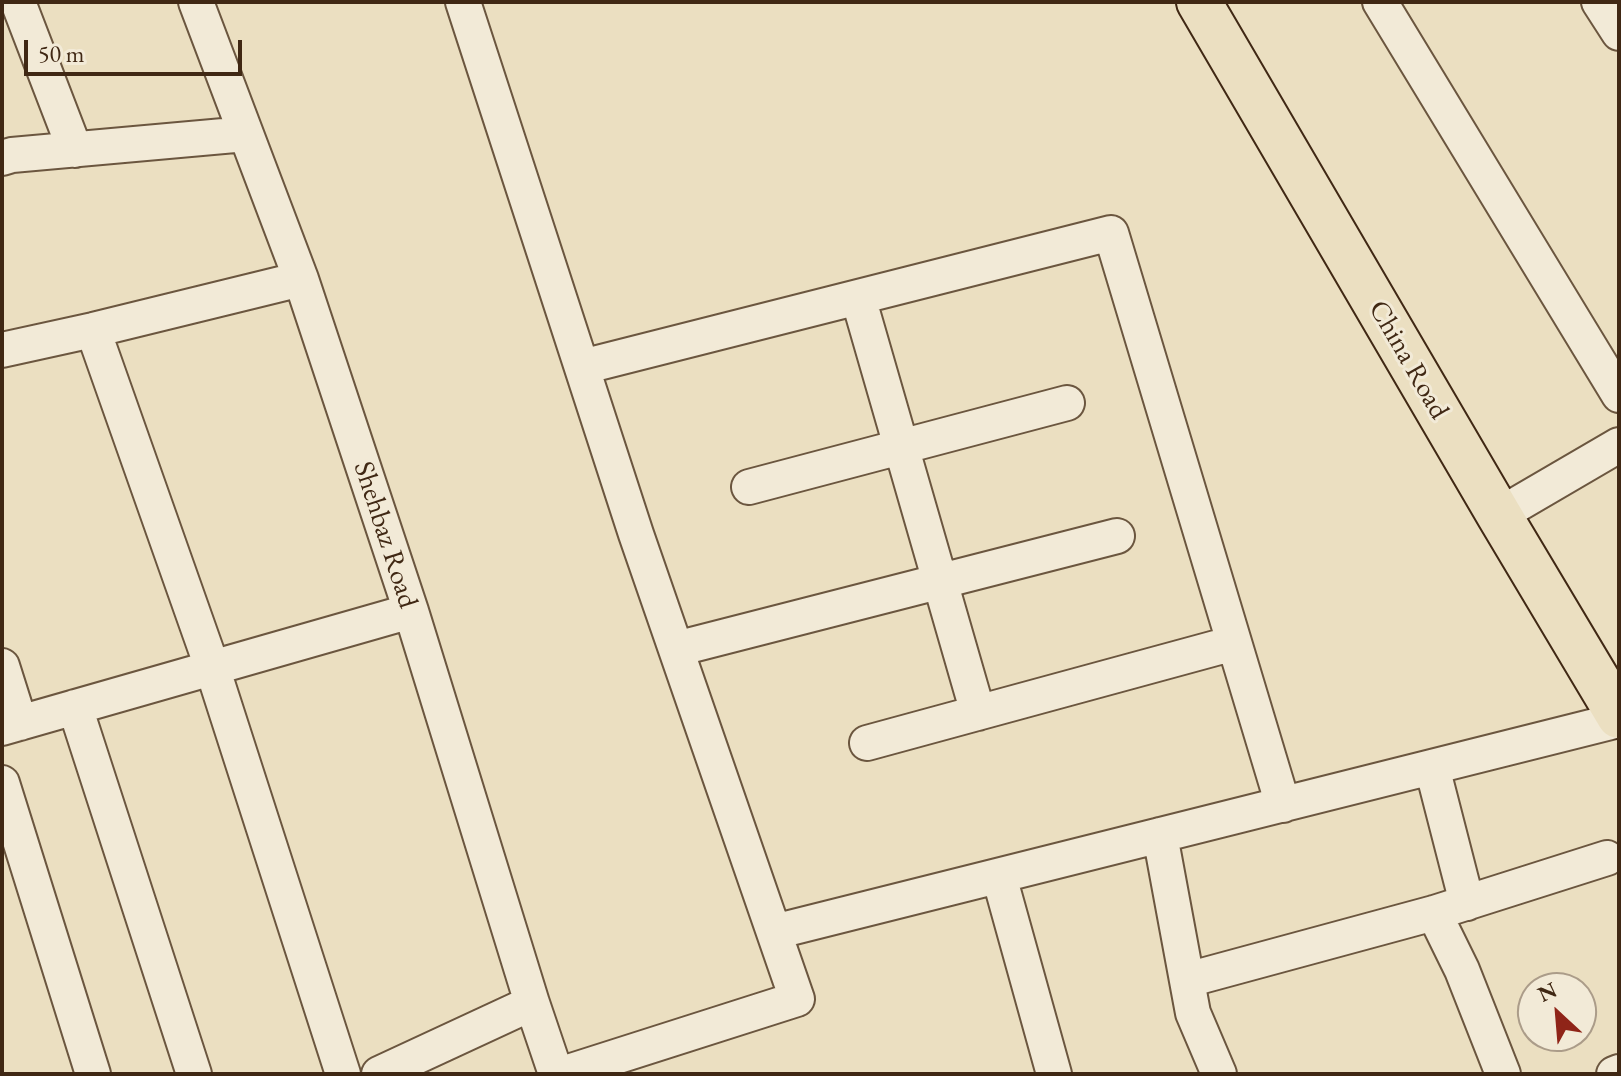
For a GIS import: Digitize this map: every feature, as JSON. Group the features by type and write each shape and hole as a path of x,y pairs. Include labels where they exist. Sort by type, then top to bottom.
{"main road":[{"name":"China Road","path":"1199,2 1619,718"}],"street":[{"path":"18,2 75,150"},
{"name":"Shehbaz Road","path":"196,2 301,279 411,611 532,1003 559,1074"},
{"path":"463,2 676,649 797,999 559,1074"},
{"path":"1380,2 1619,395"},
{"path":"1599,2 1619,33"},
{"path":"2,158 246,134"},
{"path":"582,367 1111,233 1283,805"},
{"path":"2,350 301,279"},
{"path":"858,297 978,713"},
{"path":"93,330 212,667 343,1074"},
{"path":"749,487 1067,403"},
{"path":"1499,515 1619,445"},
{"path":"676,649 1117,536"},
{"path":"2,666 11,726 411,611"},
{"path":"867,743 1234,643"},
{"path":"75,707 194,1074"},
{"path":"774,932 1619,718"},
{"path":"1432,767 1467,903"},
{"path":"2,783 93,1074"},
{"path":"1160,835 1193,1013 1219,1074"},
{"path":"1187,980 1434,913 1607,858"},
{"path":"999,876 1054,1074"},
{"path":"1434,913 1462,970 1503,1074"},
{"path":"379,1074 532,1003"}]}
